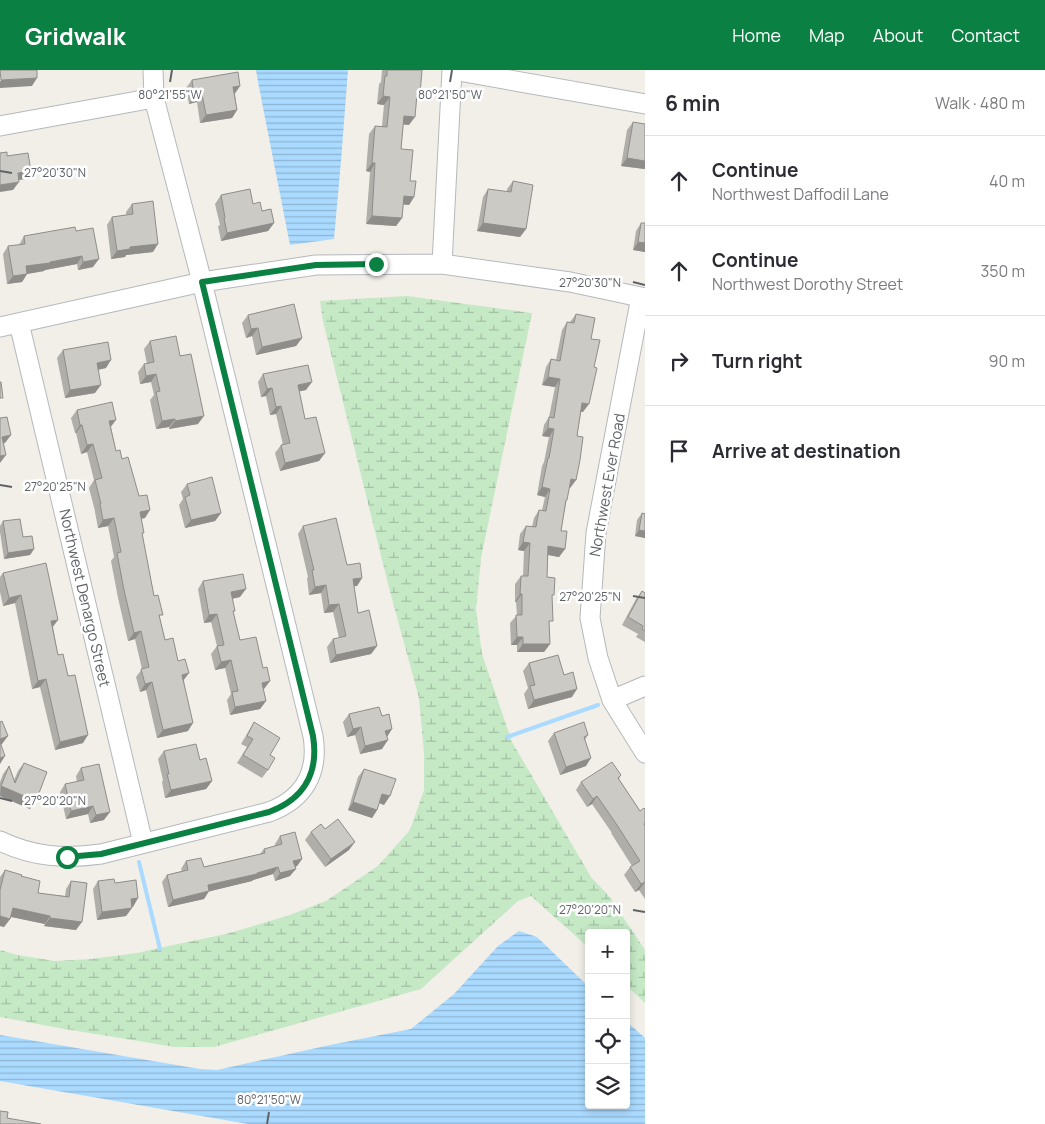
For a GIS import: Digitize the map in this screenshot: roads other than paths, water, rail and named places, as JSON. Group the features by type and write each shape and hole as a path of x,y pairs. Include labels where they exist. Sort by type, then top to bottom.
{"street":[{"path":"0,841 38,854 67,857 101,854 269,812 280,808 301,791 310,776 315,759 313,736 202,282 154,98 153,70"},
{"path":"442,264 452,70 645,104"},
{"path":"0,126 154,98"},
{"path":"0,327 202,282 316,265 442,264 570,282 643,297"},
{"name":"Northwest Ever Road","path":"643,297 596,534 590,618 598,658 612,700 645,753"},
{"name":"Northwest Denargo Street","path":"18,323 144,843"},
{"path":"612,700 645,686"}],"water":[{"path":"256,70 348,70 334,239 290,245"},
{"path":"519,931 537,937 585,983 585,1109 630,1109 630,1025 645,1038 645,1124 248,1124 0,1081 0,1035 200,1069 217,1070 411,1029 454,994 498,946"}],"waterway":[{"path":"507,737 598,705"},
{"path":"139,862 160,949"}]}
